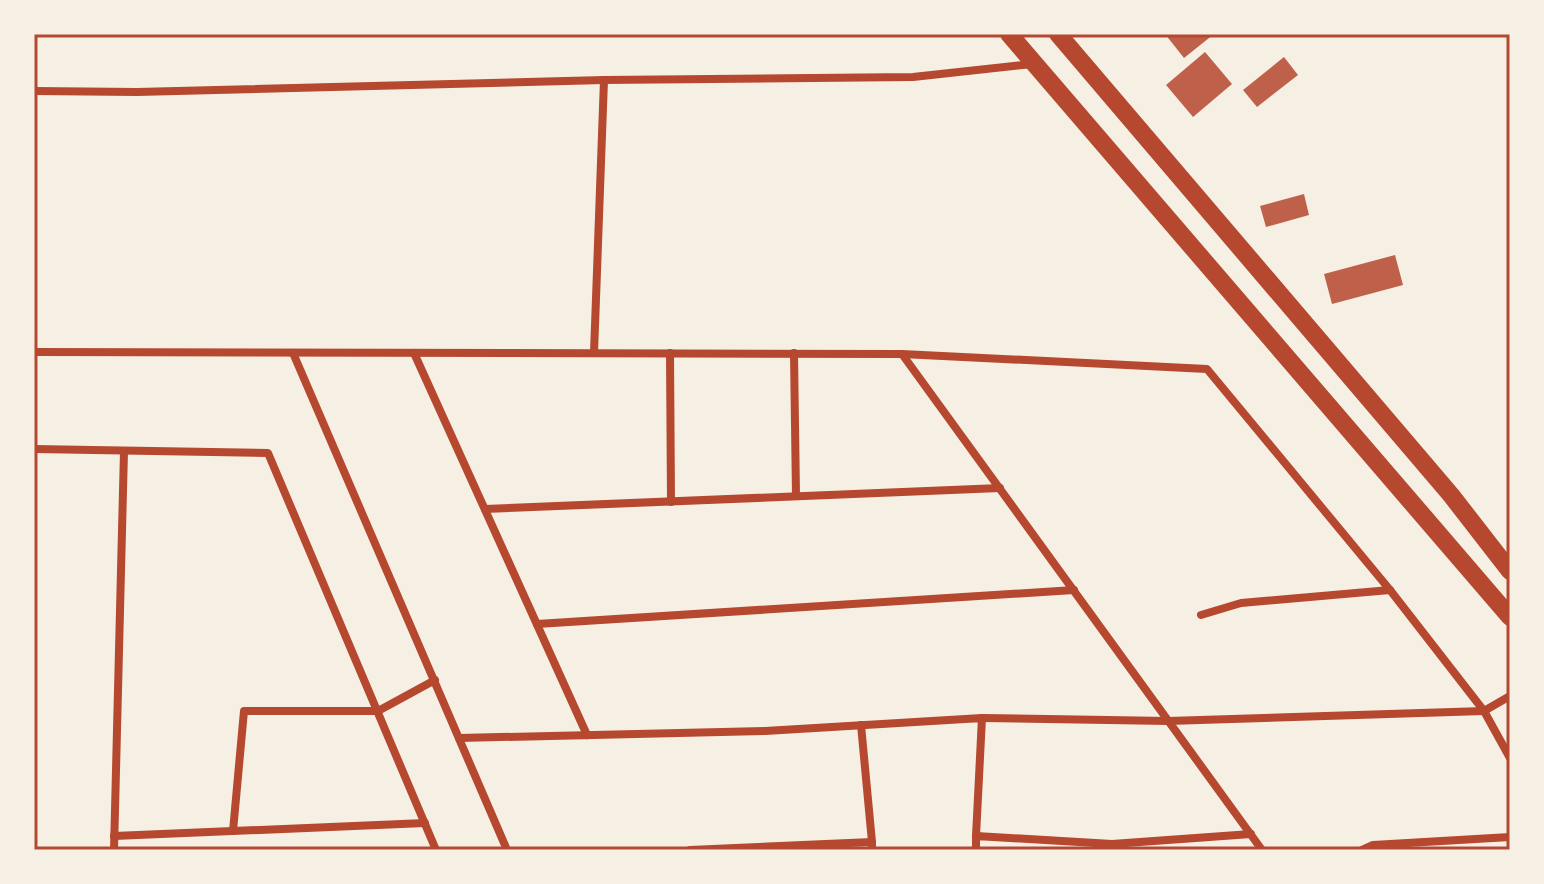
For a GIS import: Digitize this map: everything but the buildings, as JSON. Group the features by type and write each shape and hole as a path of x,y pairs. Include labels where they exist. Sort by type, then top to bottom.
{"main road":[{"path":"1009,34 1510,617"},
{"path":"1058,34 1451,495 1510,571"}],"street":[{"path":"34,91 137,92 604,80 913,77 1034,64"},
{"path":"594,353 604,80"},
{"path":"34,352 902,354 1207,369 1390,590 1484,711 1510,758"},
{"path":"293,353 507,850"},
{"path":"414,353 587,735"},
{"path":"670,353 671,502"},
{"path":"794,353 796,496"},
{"path":"902,354 1262,850"},
{"path":"34,449 268,453 436,850"},
{"path":"114,850 124,451"},
{"path":"485,509 1000,488"},
{"path":"537,624 1074,590"},
{"path":"1201,615 1241,603 1390,590"},
{"path":"233,831 244,711 378,711 435,680"},
{"path":"459,738 765,731 982,718 1168,721 1484,711 1510,696"},
{"path":"976,850 982,718"},
{"path":"690,850 872,846 861,725"},
{"path":"114,836 425,823"},
{"path":"976,836 1112,847 1251,834"},
{"path":"1362,850 1373,845 1510,837"}]}
